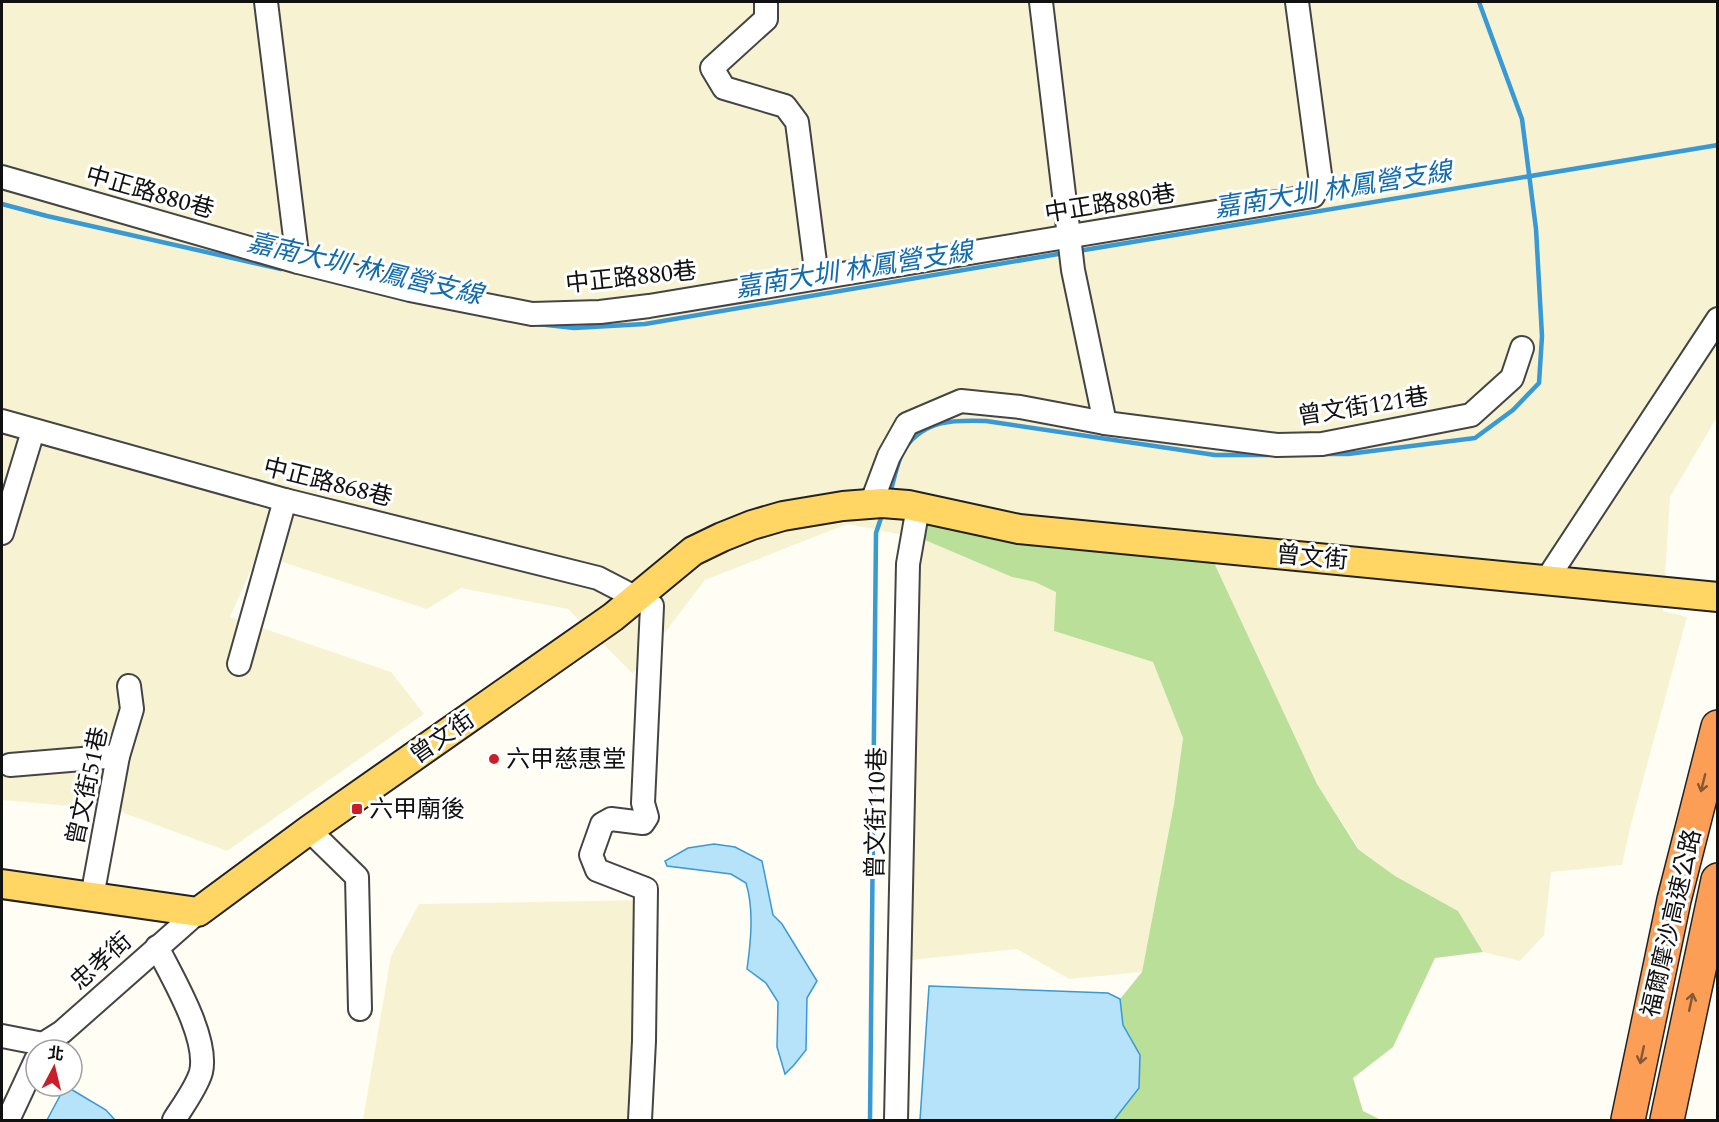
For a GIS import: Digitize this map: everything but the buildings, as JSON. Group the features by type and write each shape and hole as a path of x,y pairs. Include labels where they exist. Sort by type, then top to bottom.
{"highway":[{"name":"福爾摩沙高速公路","path":"1628,1120 1674,900 1718,727"},
{"name":"福爾摩沙高速公路","path":"1667,1120 1718,880"}],"main road":[{"name":"曾文街","path":"198,912 309,830 639,597 693,551 752,525 783,516 882,502 913,506 1019,529 1718,597"},
{"path":"2,884 198,912"}],"street":[{"path":"266,2 298,262"},
{"path":"766,2 766,19 712,68 724,88 785,106 797,122 817,278"},
{"path":"1041,2 1073,270 1105,423"},
{"name":"中正路880巷","path":"2,177 298,262 410,290 532,314 600,312 649,306 817,278 1070,242 1313,196 1321,182 1297,2"},
{"path":"1547,579 1718,319"},
{"name":"曾文街121巷","path":"871,504 889,456 907,424 961,401 1020,407 1105,423 1277,445 1322,444 1471,415 1512,378 1522,348"},
{"name":"中正路868巷","path":"2,421 285,500 598,578 639,597"},
{"path":"2,533 33,431"},
{"path":"239,664 285,500"},
{"name":"曾文街110巷","path":"896,1120 908,564 913,506"},
{"path":"639,597 652,606 643,803 647,818 643,823 611,819 602,824 591,855 597,870 646,889 644,1041 640,1120"},
{"name":"曾文街51巷","path":"92,897 118,756 132,709 129,686"},
{"path":"10,765 118,756"},
{"path":"309,830 357,877 360,1009"},
{"name":"忠孝街","path":"55,1038 198,912"},
{"path":"157,947 183,998 197,1033 202,1056 201,1073 174,1120"},
{"path":"2,1036 24,1045"},
{"path":"8,1120 24,1086"}],"shaded area":[{"path":"2,2 1717,2 1717,417 1670,497 1663,611 1687,617 1622,865 1551,872 1544,935 1520,961 1483,952 1458,911 1395,876 1359,849 1317,784 1203,539 920,538 847,524 705,580 633,674 568,609 461,588 427,609 258,554 230,617 391,672 424,714 227,851 116,810 2,800"},
{"path":"920,538 1012,577 1035,582 1057,592 1054,631 1153,662 1183,738 1174,804 1142,972 1069,979 1017,949 901,961"},
{"path":"647,900 637,1120 363,1120 391,956 419,904"}],"green space":[{"path":"924,504 1203,539 1317,784 1358,849 1395,876 1458,911 1483,952 1435,958 1393,1047 1353,1078 1363,1111 1381,1120 1114,1120 1139,1088 1140,1055 1123,1025 1120,999 1142,972 1174,804 1183,738 1153,662 1054,631 1056,592 1035,582 1012,577 920,538"}],"water":[{"path":"714,844 735,847 762,861 773,915 782,924 817,981 807,998 806,1050 785,1074 777,1047 778,1002 766,983 747,969 751,914 746,883 731,874 667,866 665,861 688,848"},
{"path":"929,986 1108,993 1120,999 1123,1025 1140,1055 1139,1088 1114,1120 920,1120"},
{"path":"84,1097 106,1110 115,1120 47,1120 59,1098"}],"waterway":[{"path":"1323,454 1348,454 1475,438 1513,410 1539,383 1542,336 1536,229 1522,119 1479,2"},
{"name":"嘉南大圳 林鳳營支線","path":"1078,251 1718,145"},
{"name":"嘉南大圳 林鳳營支線","path":"2,204 281,269"},
{"name":"嘉南大圳 林鳳營支線","path":"538,324 574,328 645,324 1064,253"},
{"path":"890,493 900,458 913,438 931,426 952,421 986,421 1215,455 1269,455"},
{"path":"870,1120 876,533 883,512"}],"place":[{"name":"六甲慈惠堂","path":"494,759"},
{"name":"六甲廟後","path":"357,809"}]}
